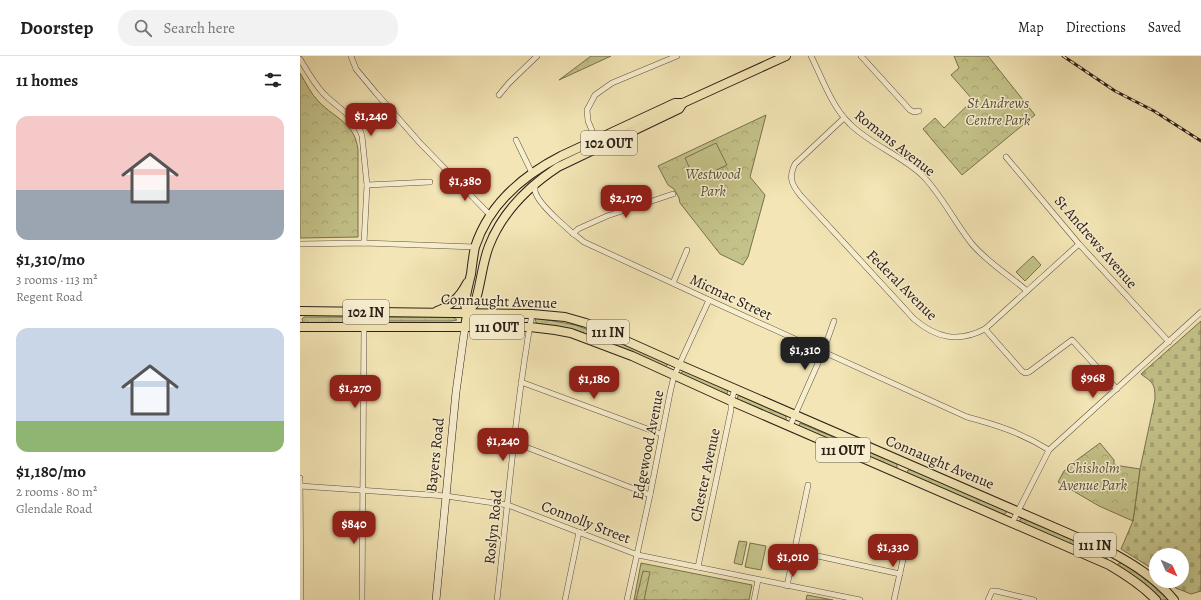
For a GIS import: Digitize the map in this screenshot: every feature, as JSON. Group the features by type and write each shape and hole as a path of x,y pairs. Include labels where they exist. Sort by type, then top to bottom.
{"main road":[{"name":"Bayers Road","path":"468,314 465,304 475,247 486,222 503,198 532,173 549,162 675,103 683,103 786,56"},
{"name":"Bayers Road","path":"436,600 456,385 465,327 468,314 474,304 489,246 496,231 514,205 526,192 558,167 679,109 683,103"},
{"path":"503,198 511,200 518,198 526,192"},
{"path":"490,215 495,222 496,231"},
{"path":"432,313 453,303 461,294 470,275"},
{"name":"Connaught Avenue","path":"300,311 532,314 565,317 586,323 794,415 1109,551 1129,562 1146,574 1166,590 1174,600"},
{"name":"Connaught Avenue","path":"300,327 530,327 571,333 632,356 731,401 1109,565 1134,581 1150,593 1156,600"},
{"path":"900,475 905,463"},
{"path":"1166,590 1181,600"}],"street":[{"path":"351,56 356,69 376,93 420,143 490,215"},
{"path":"499,95 509,83 538,56"},
{"path":"596,140 588,121 587,110 595,95 612,83 677,56"},
{"name":"Romans Avenue","path":"811,56 825,85 844,118 857,130 921,174 931,185 975,248 989,262 1027,291"},
{"path":"861,56 910,110 914,112 919,111"},
{"path":"300,60 323,93 352,118 360,129 367,184 364,243"},
{"name":"Federal Avenue","path":"844,118 795,164 791,175 794,187 923,327 937,334 953,337 965,336 985,329 1079,244"},
{"path":"516,140 532,173"},
{"name":"St Andrews Avenue","path":"1006,157 1079,244 1169,342"},
{"path":"367,184 430,182"},
{"name":"Micmac Street","path":"535,184 536,192 540,199 555,217 584,242 967,417 1021,434 1049,450"},
{"path":"573,234 578,229 607,216 673,194"},
{"path":"300,244 364,243 475,247"},
{"path":"673,283 687,250"},
{"name":"Edgewood Avenue","path":"627,600 638,555 661,434 674,376 709,300"},
{"path":"362,600 363,312"},
{"path":"1012,523 1049,450 1201,312"},
{"name":"Roslyn Road","path":"497,600 508,504 513,442 532,314"},
{"path":"790,426 823,352 834,321"},
{"path":"985,329 1017,366 1025,373 1029,372 1072,340 1117,389"},
{"path":"521,382 661,434"},
{"name":"Chester Avenue","path":"698,567 731,410 731,401 735,389"},
{"path":"513,442 650,495"},
{"path":"300,478 301,600"},
{"path":"787,586 808,485"},
{"name":"Connolly Street","path":"300,486 446,496 508,504 638,555 860,600"},
{"path":"565,600 579,532"},
{"path":"894,600 904,555 912,548"},
{"path":"795,551 900,574"},
{"path":"754,600 758,580"},
{"path":"988,600 992,592 996,591 1034,600"}],"green space":[{"path":"591,56 611,56 559,80"},
{"name":"St Andrews Centre Park","path":"954,56 988,56 1035,115 962,175 923,129 935,118 944,128 973,100 951,75 959,68"},
{"path":"300,73 316,99 349,127 356,141 358,150 358,237 300,238"},
{"name":"Westwood Park","path":"766,115 750,177 765,195 748,257 743,265 720,254 680,203 674,189 668,185 658,166"},
{"path":"716,143 727,165 695,180 685,158"},
{"path":"1033,256 1041,265 1025,281 1016,272"},
{"path":"304,317 355,317 357,321 355,323 305,323 302,319"},
{"path":"369,317 452,317 457,320 371,321 369,320"},
{"path":"537,318 575,325 668,364 665,367 576,330 538,324 535,320"},
{"path":"478,319 524,320 521,322 478,322"},
{"path":"1201,321 1201,591 1191,594 1176,588 1189,588 1189,548 1149,548 1149,567 1121,549 1133,521 1140,469 1155,399 1154,386 1141,374"},
{"path":"684,370 728,390 727,394 725,395 681,375"},
{"path":"738,396 786,416 786,420 784,421 738,401"},
{"path":"800,423 897,464 897,468 895,469 799,427"},
{"name":"Chisholm Avenue Park","path":"1100,443 1114,460 1114,465 1140,469 1133,521 1099,506 1058,482 1064,471 1070,465"},
{"path":"908,470 912,470 1006,510 1007,512 1003,515 907,473"},
{"path":"1024,518 1106,555 1107,559 1104,560 1020,522 1020,519"},
{"path":"739,541 747,542 742,565 734,563"},
{"path":"750,543 766,546 761,570 745,567"},
{"path":"641,563 752,585 749,600 634,600"},
{"path":"1119,563 1123,563 1149,582 1149,588 1155,588 1168,600 1161,600 1147,587 1117,566"},
{"path":"643,571 650,572 644,600 636,600"},
{"path":"807,595 833,600 806,600"}],"railway":[{"path":"1063,56 1115,91 1154,111 1201,141"}]}
